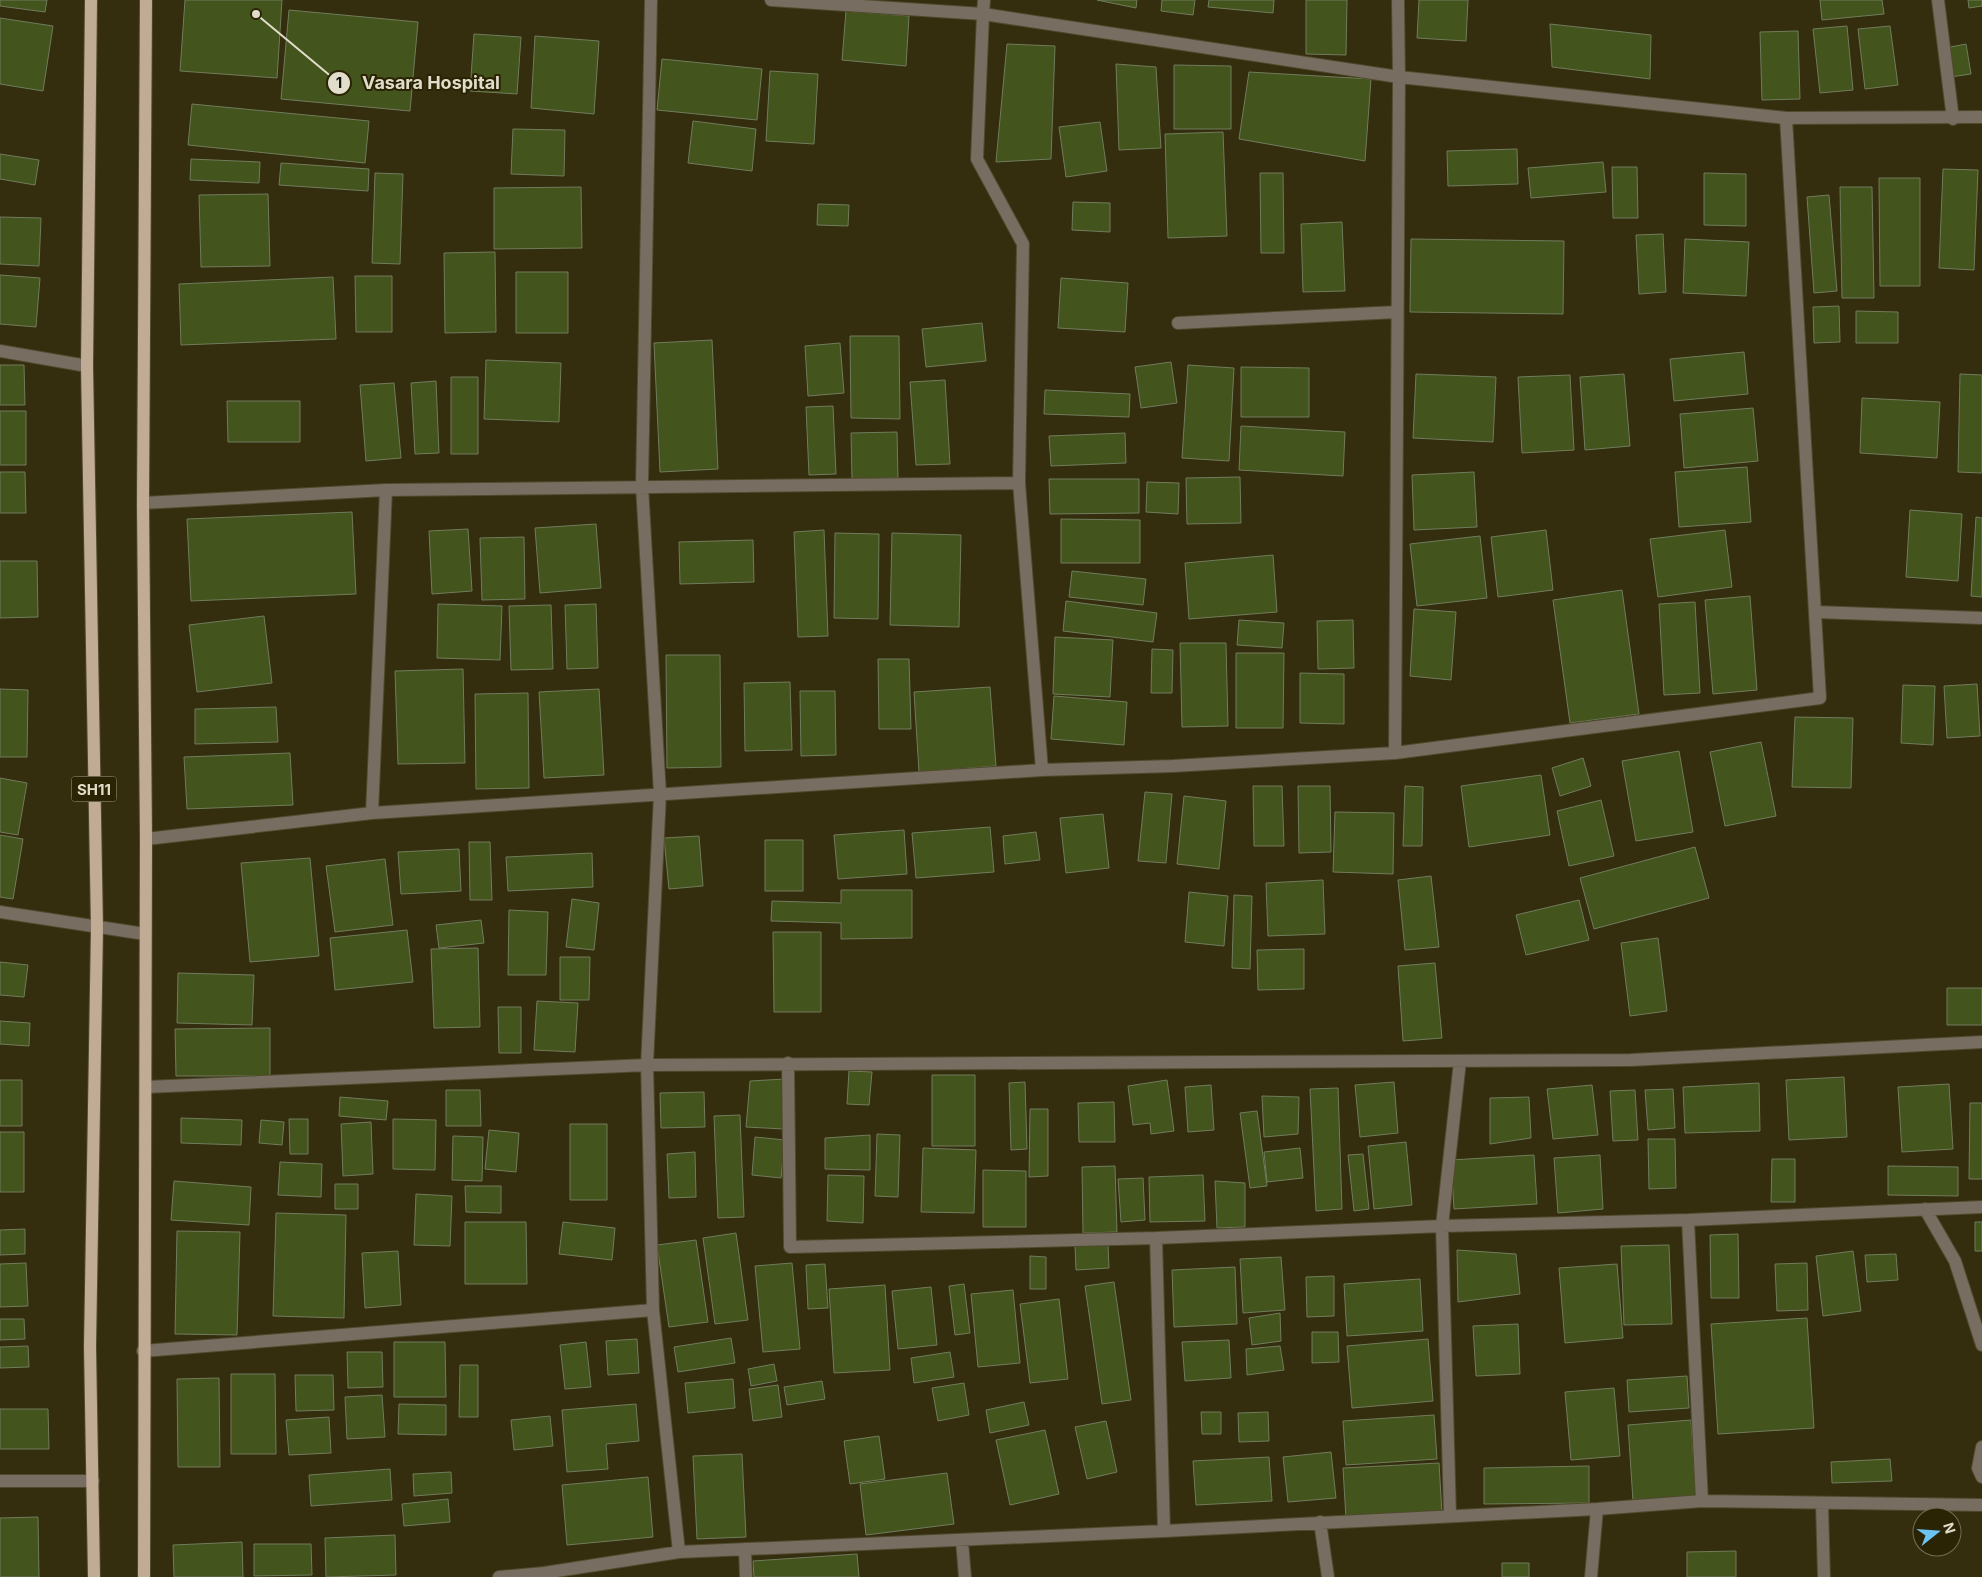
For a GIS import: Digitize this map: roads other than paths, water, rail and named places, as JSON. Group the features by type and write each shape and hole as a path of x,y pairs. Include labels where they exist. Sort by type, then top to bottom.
{"main road":[{"name":"SH11","path":"91,0 87,366 97,928 90,1347 94,1577"},
{"path":"144,1577 143,1351 146,839 143,503 146,0"}],"street":[{"path":"650,0 642,486 660,794 647,1065 652,1310 679,1552"},
{"path":"771,0 983,14 1400,77 1786,118 1982,118"},
{"path":"984,0 977,159 1023,244 1019,483 1042,770"},
{"path":"1395,753 1400,77 1398,0"},
{"path":"1938,0 1953,119"},
{"path":"146,839 372,813 1042,770 1173,766 1395,753 1820,698 1786,118"},
{"path":"1178,323 1397,312"},
{"path":"0,351 87,366"},
{"path":"143,503 386,490 1019,483"},
{"path":"372,813 386,490"},
{"path":"1816,612 1982,618"},
{"path":"0,912 145,934"},
{"path":"146,1087 647,1065 1631,1060 1982,1042"},
{"path":"1450,1515 1442,1226 1460,1061"},
{"path":"788,1064 790,1247 1156,1238 1442,1226 1688,1220 1982,1207"},
{"path":"1925,1209 1955,1261 1982,1345"},
{"path":"1688,1220 1702,1501"},
{"path":"1156,1238 1164,1531"},
{"path":"143,1351 652,1310"},
{"path":"1982,1447 1978,1468 1982,1477"},
{"path":"0,1481 93,1481"},
{"path":"499,1577 544,1573 679,1552 1164,1531 1597,1509 1702,1501 1982,1505"},
{"path":"1822,1504 1824,1577"},
{"path":"1592,1577 1597,1509"},
{"path":"1320,1522 1328,1577"},
{"path":"962,1540 965,1577"},
{"path":"745,1548 746,1577"}],"place":[{"name":"Vasara Hospital","path":"256,14"}]}
